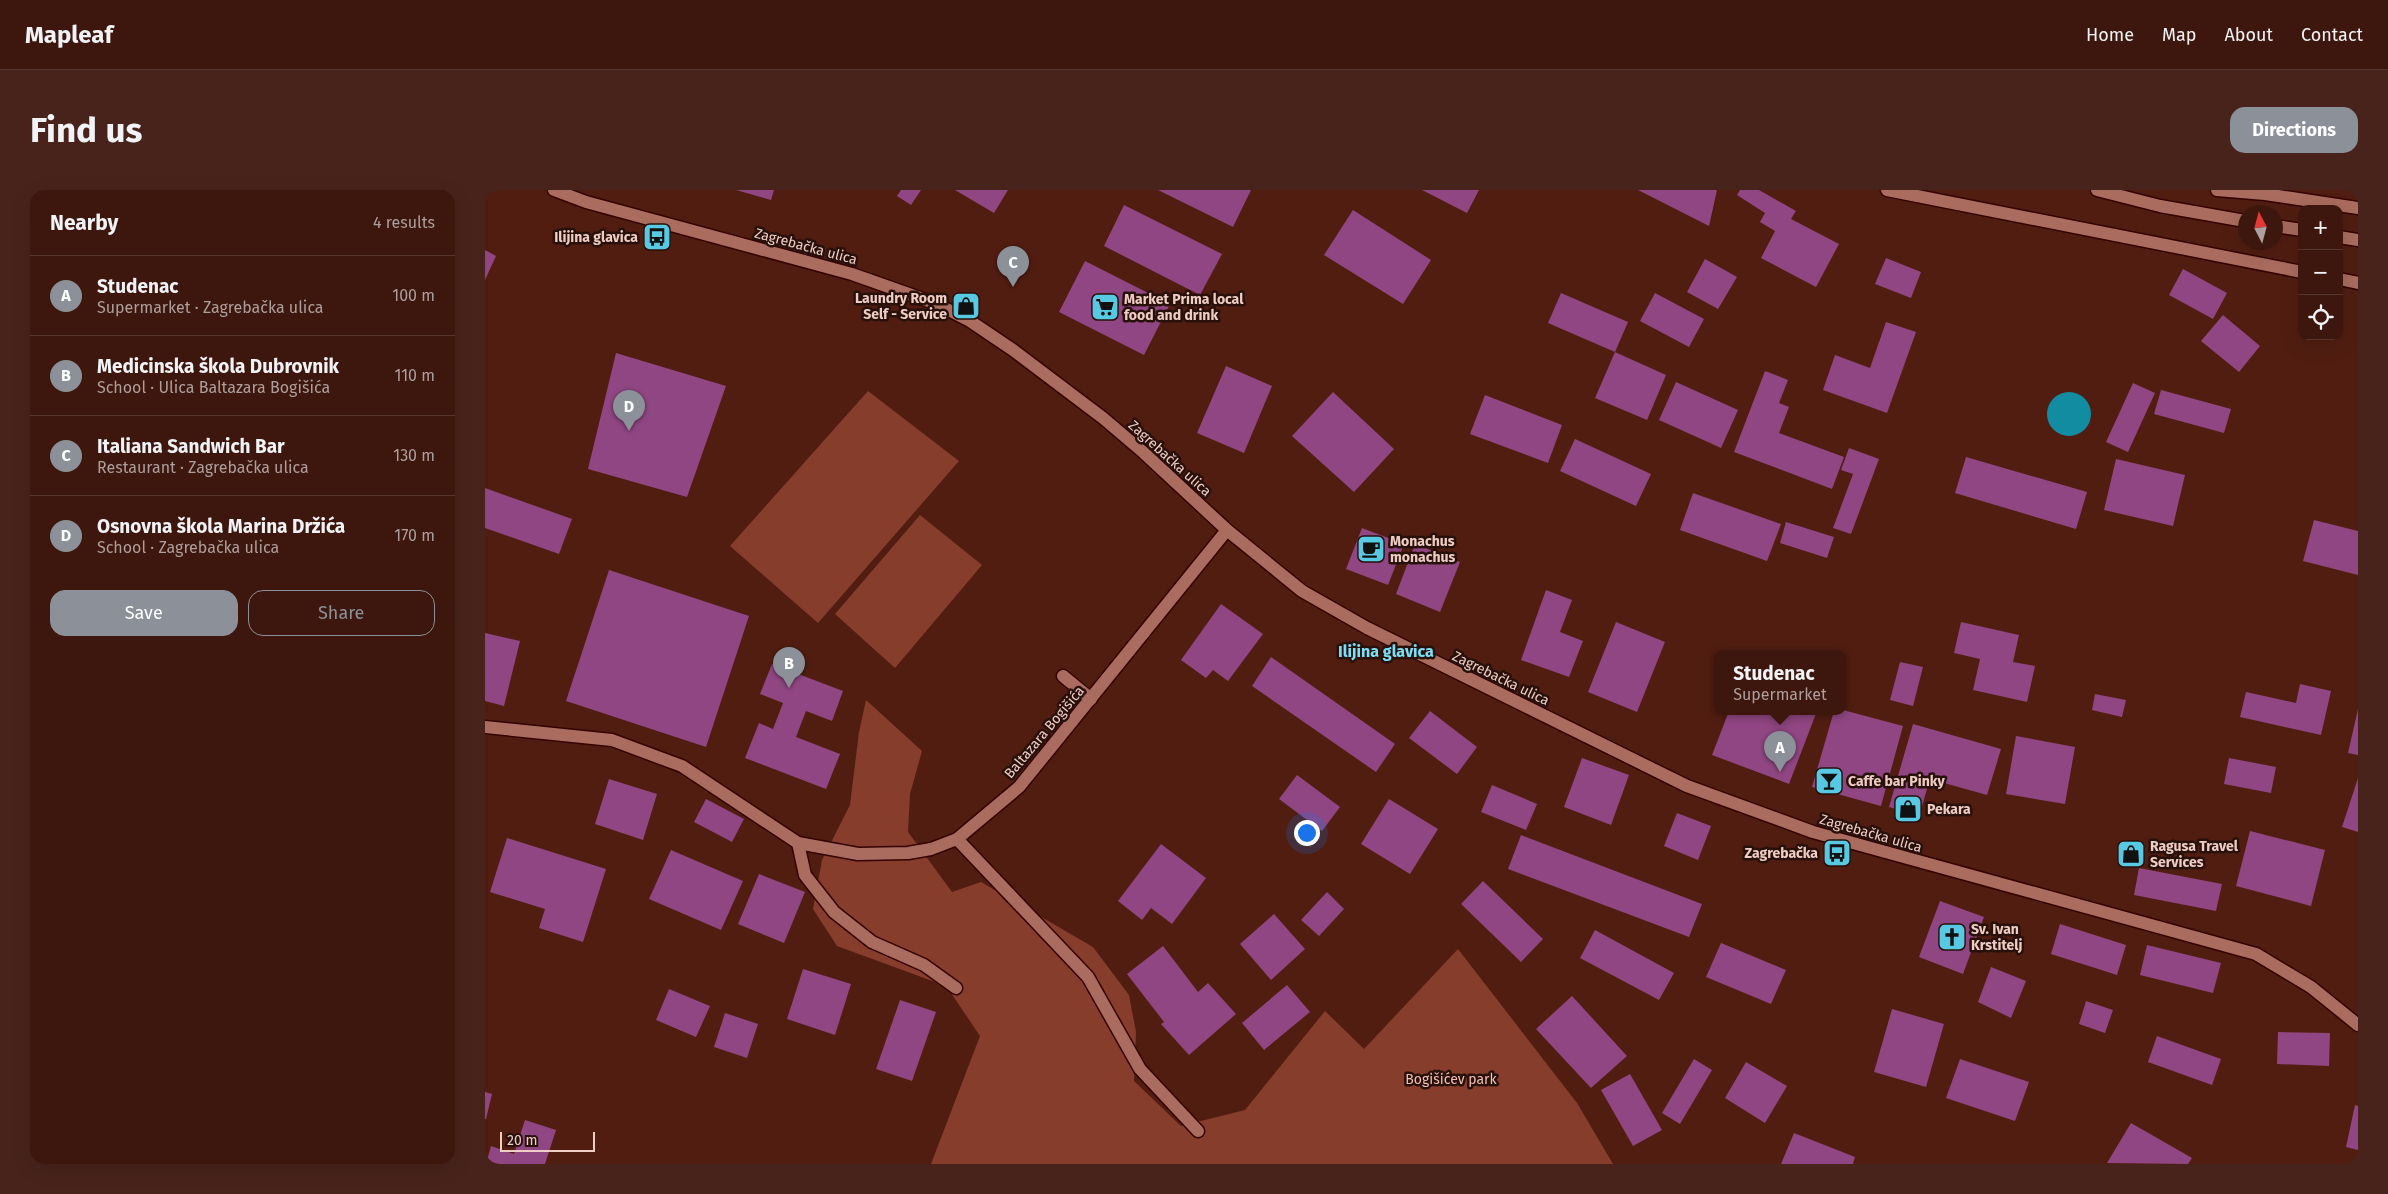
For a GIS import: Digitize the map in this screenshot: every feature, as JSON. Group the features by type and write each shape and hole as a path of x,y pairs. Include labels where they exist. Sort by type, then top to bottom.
{"street":[{"name":"Zagrebačka ulica","path":"553,190 586,202 852,274 937,304 970,321 1013,350 1103,418 1143,452 1227,530 1302,591 1367,628 1687,786 1813,832 2256,954 2311,987 2358,1025"},
{"path":"1887,190 2298,271"},
{"path":"2097,190 2160,206 2238,220"},
{"path":"2217,190 2265,194 2358,208"},
{"path":"2265,194 2288,190"},
{"path":"2283,227 2298,229"},
{"path":"2343,238 2358,240"},
{"path":"2343,280 2358,283"},
{"name":"Baltazara Bogišića","path":"798,843 858,854 888,854 931,849 957,839 1019,787 1227,530"},
{"path":"1063,676 1091,699"},
{"path":"485,727 612,740 682,766 798,843 805,875 833,912 872,942 924,965 956,988"},
{"path":"957,839 1088,976 1140,1069 1198,1131"}],"green space":[{"path":"868,391 959,461 818,623 730,546"},
{"path":"920,515 982,565 895,668 835,614"},
{"name":"Bogišićev park","path":"866,700 922,751 910,794 908,832 952,892 981,882 1093,947 1129,995 1136,1032 1134,1081 1181,1126 1245,1110 1325,1011 1364,1049 1458,949 1577,1103 1613,1164 931,1164 980,1036 951,993 935,982 837,946 813,909 822,860 850,805 859,732"}],"water":[{"path":"2069,392 2081,396 2087,402 2091,414 2087,426 2081,432 2069,436 2057,432 2051,426 2047,414 2051,402 2057,396"}],"building":[{"path":"736,190 774,190 771,200"},
{"path":"901,190 921,190 911,205 897,196"},
{"path":"955,190 1008,190 994,213"},
{"path":"1158,190 1251,190 1233,227"},
{"path":"1422,190 1479,190 1467,213"},
{"path":"1638,190 1717,190 1709,226"},
{"path":"1740,190 1759,190 1796,211 1791,219 1839,244 1816,287 1761,258 1775,231 1760,222 1765,213 1737,195"},
{"path":"1124,205 1222,254 1200,295 1104,246"},
{"path":"1353,210 1431,260 1403,304 1324,255"},
{"path":"485,250 496,256 485,280"},
{"path":"1886,258 1921,272 1911,298 1875,284"},
{"path":"1705,259 1737,277 1718,309 1687,292"},
{"path":"1085,261 1170,304 1144,355 1059,312"},
{"path":"2183,269 2227,293 2213,319 2169,295"},
{"path":"1561,293 1628,322 1615,352 1548,323"},
{"path":"1655,293 1704,319 1689,347 1640,321"},
{"path":"2223,315 2260,346 2239,372 2201,341"},
{"path":"1886,322 1916,332 1887,413 1823,390 1835,355 1870,368"},
{"path":"1615,352 1666,375 1647,420 1595,398"},
{"path":"616,353 726,386 687,497 588,469"},
{"path":"1226,366 1272,386 1244,453 1197,433"},
{"path":"1765,371 1788,380 1779,403 1789,407 1779,433 1844,457 1832,489 1734,452"},
{"path":"1676,382 1738,410 1721,448 1659,420"},
{"path":"2133,383 2155,393 2128,452 2106,442"},
{"path":"2161,390 2231,409 2224,433 2154,414"},
{"path":"1333,392 1394,449 1354,492 1292,436"},
{"path":"1485,395 1562,425 1548,463 1470,434"},
{"path":"1575,439 1651,474 1636,506 1560,471"},
{"path":"1849,448 1879,459 1851,534 1833,528 1853,474 1841,470"},
{"path":"1966,457 2087,492 2076,529 1955,493"},
{"path":"2116,459 2185,475 2173,526 2104,510"},
{"path":"485,488 572,519 559,554 485,528"},
{"path":"1693,493 1781,524 1767,561 1680,530"},
{"path":"2314,520 2358,531 2358,575 2303,561"},
{"path":"1786,522 1834,537 1827,558 1780,543"},
{"path":"1362,528 1404,544 1388,585 1346,569"},
{"path":"1415,544 1460,562 1440,612 1396,594"},
{"path":"609,570 749,616 706,747 566,701"},
{"path":"1546,590 1572,600 1560,632 1583,641 1569,677 1521,660"},
{"path":"1221,604 1263,634 1228,681 1213,670 1206,678 1181,660"},
{"path":"1616,622 1665,642 1637,712 1588,692"},
{"path":"1961,622 2019,635 2013,662 2035,666 2027,702 1973,690 1980,659 1954,653"},
{"path":"485,633 520,641 504,706 485,701"},
{"path":"1271,657 1395,744 1376,772 1252,686"},
{"path":"1900,662 1923,667 1913,706 1890,700"},
{"path":"772,664 843,691 832,721 806,711 796,737 840,754 826,789 745,758 759,723 773,729 783,703 760,694"},
{"path":"2300,684 2331,691 2321,735 2240,717 2246,692 2296,703"},
{"path":"2095,694 2126,700 2122,717 2092,710"},
{"path":"2358,709 2358,755 2348,753"},
{"path":"1430,711 1477,747 1457,774 1409,738"},
{"path":"1846,711 1903,726 1881,806 1812,787 1833,715 1846,715"},
{"path":"1727,715 1815,715 1789,784 1712,755"},
{"path":"1913,724 2001,749 1987,795 1930,779 1919,816 1889,807"},
{"path":"2016,736 2075,747 2065,804 2006,794"},
{"path":"1582,758 1629,775 1611,825 1564,807"},
{"path":"2229,758 2276,767 2271,793 2224,784"},
{"path":"1297,775 1340,807 1322,831 1279,799"},
{"path":"2358,778 2358,832 2342,827"},
{"path":"609,779 657,794 643,840 595,824"},
{"path":"1492,785 1537,804 1526,830 1481,812"},
{"path":"706,799 744,819 732,842 694,822"},
{"path":"1389,799 1438,829 1410,874 1361,844"},
{"path":"1677,813 1711,826 1698,860 1664,846"},
{"path":"2250,831 2325,850 2311,906 2236,886"},
{"path":"1521,835 1702,904 1689,937 1508,869"},
{"path":"507,838 606,869 583,942 539,928 545,909 490,892"},
{"path":"1161,844 1206,878 1172,924 1151,908 1142,920 1118,901"},
{"path":"671,850 743,881 721,930 649,899"},
{"path":"2139,868 2222,884 2216,911 2134,895"},
{"path":"759,874 805,892 784,943 738,924"},
{"path":"1483,881 1543,939 1521,962 1461,904"},
{"path":"1327,892 1344,909 1319,936 1301,920"},
{"name":"Sv. Ivan Krstitelj","path":"1940,901 1984,917 1963,974 1919,957"},
{"path":"1274,914 1305,949 1271,980 1240,944"},
{"path":"2060,924 2126,945 2117,975 2051,954"},
{"path":"1595,930 1674,973 1659,1000 1580,958"},
{"path":"1721,943 1786,970 1771,1004 1706,977"},
{"path":"2147,945 2221,963 2213,993 2140,975"},
{"path":"1163,946 1198,992 1208,983 1236,1014 1189,1055 1161,1024 1164,1022 1127,974"},
{"path":"1991,967 2026,981 2011,1018 1978,1002"},
{"path":"803,969 851,984 835,1035 787,1019"},
{"path":"1287,985 1310,1012 1264,1050 1242,1023"},
{"path":"669,989 710,1006 696,1037 656,1020"},
{"path":"1572,996 1627,1056 1591,1088 1536,1029"},
{"path":"900,1000 936,1012 912,1081 876,1069"},
{"path":"2086,1001 2113,1010 2105,1033 2079,1024"},
{"path":"1892,1009 1944,1024 1926,1087 1874,1072"},
{"path":"725,1013 758,1024 747,1058 714,1047"},
{"path":"2278,1032 2330,1033 2329,1066 2277,1064"},
{"path":"2157,1036 2221,1059 2212,1085 2148,1062"},
{"path":"1694,1059 1712,1070 1680,1124 1662,1113"},
{"path":"1960,1059 2029,1082 2015,1121 1946,1098"},
{"path":"1746,1062 1787,1086 1765,1123 1725,1098"},
{"path":"1630,1074 1662,1130 1633,1146 1601,1090"},
{"path":"485,1092 492,1094 486,1119 485,1119"},
{"path":"2355,1105 2358,1106 2358,1150 2346,1147"},
{"path":"525,1120 556,1130 545,1164 486,1164 491,1146 514,1154"},
{"path":"2131,1123 2192,1158 2188,1164 2107,1163"},
{"path":"1794,1133 1855,1157 1853,1164 1781,1164"}],"place":[{"name":"Ilijina glavica","path":"657,237"},
{"name":"Italiana Sandwich Bar","path":"1013,287"},
{"name":"Laundry Room Self - Service","path":"966,306"},
{"name":"Market Prima local food and drink","path":"1105,307"},
{"name":"Osnovna škola Marina Držića","path":"629,431"},
{"name":"Monachus monachus","path":"1371,549"},
{"name":"Medicinska škola Dubrovnik","path":"789,688"},
{"name":"Studenac","path":"1780,772"},
{"name":"Caffe bar Pinky","path":"1829,781"},
{"name":"Pekara","path":"1908,809"},
{"name":"Zagrebačka","path":"1837,853"},
{"name":"Ragusa Travel Services","path":"2131,854"},
{"name":"Sv. Ivan Krstitelj","path":"1952,937"}],"district":[{"name":"Ilijina glavica","path":"1386,651"}]}
